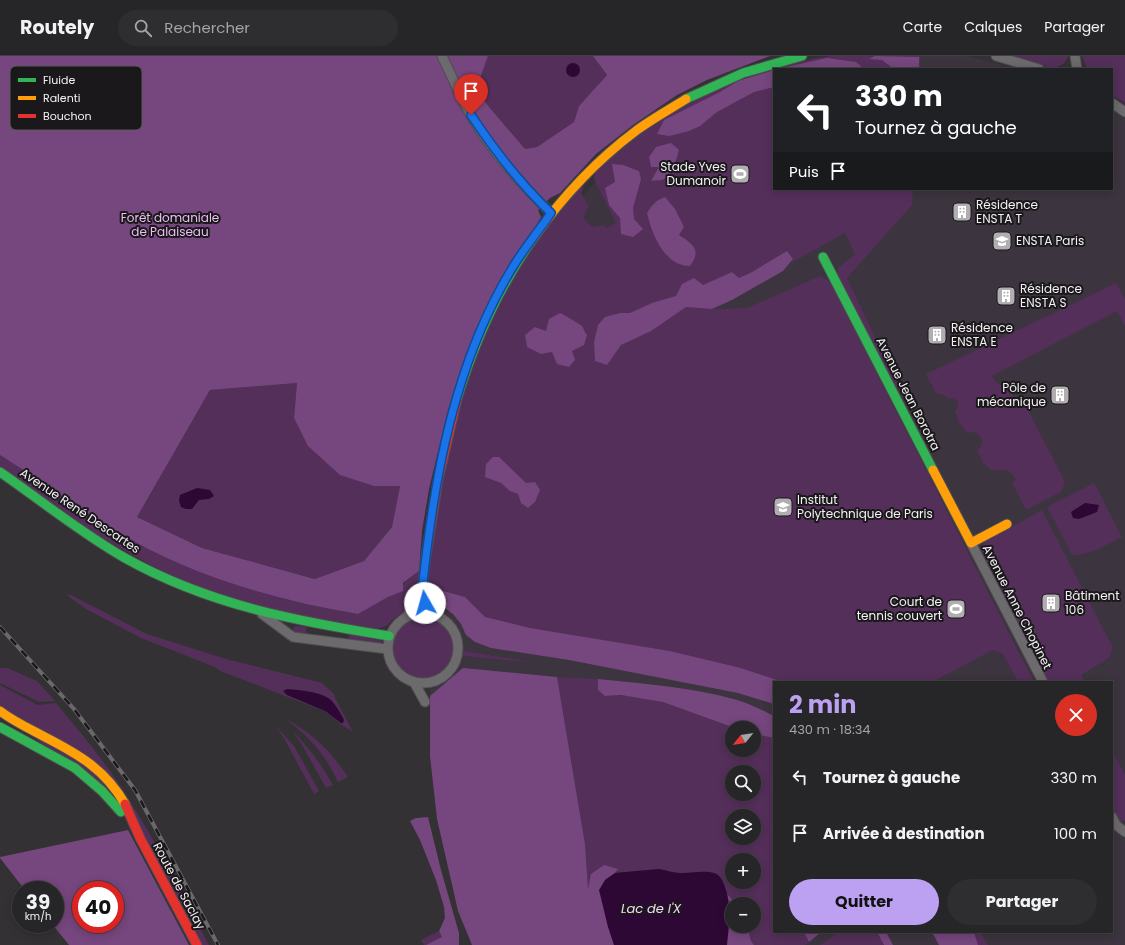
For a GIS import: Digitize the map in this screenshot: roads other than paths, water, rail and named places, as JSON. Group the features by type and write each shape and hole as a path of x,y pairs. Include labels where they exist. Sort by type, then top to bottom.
{"street":[{"path":"442,56 471,115 489,142 529,192 551,213"},
{"path":"407,616 421,593 433,500 448,430 466,371 497,295 516,262 551,213 588,172 637,129 662,113 704,90 731,78 802,56"},
{"path":"996,56 1036,68"},
{"path":"1075,56 1077,68"},
{"path":"1113,104 1125,112"},
{"name":"Avenue Jean Borotra","path":"823,257 971,543"},
{"name":"Avenue René Descartes","path":"0,472 125,558 153,572 209,596 259,612 389,636"},
{"path":"971,543 1007,524"},
{"name":"Avenue Anne Chopinet","path":"971,543 1041,681"},
{"path":"421,593 430,613"},
{"name":"Avenue René Descartes","path":"259,612 293,637 387,649"},
{"path":"414,682 424,702 429,689 434,682 447,674 452,668 457,657 458,644 452,627 438,616 422,612 407,616 399,621 389,636 387,649 391,664 400,675 414,682 434,682"},
{"name":"Route de Saclay","path":"0,711 78,755 104,776 123,803 197,945"},
{"name":"Route de Saclay","path":"0,727 75,768 94,783 115,804 140,838"},
{"path":"1113,819 1116,825 1125,832"}],"water":[{"path":"570,63 576,63 580,67 580,73 576,77 570,77 566,73 566,67"},
{"path":"197,488 210,490 214,496 209,499 199,500 192,509 181,507 179,501 180,495"},
{"path":"1085,503 1099,505 1097,512 1079,519 1073,518 1071,512"},
{"path":"287,689 311,692 328,698 334,703 340,713 344,720 343,723 325,711 287,695 283,691"},
{"name":"Lac de l'X","path":"659,869 677,873 710,872 716,874 722,880 728,897 725,897 725,933 729,933 727,945 614,945 599,890 605,880 615,873"}],"railway":[{"path":"0,627 74,709 135,790 218,945"}],"place":[{"name":"Stade Yves Dumanoir","path":"740,174"},
{"name":"Résidence ENSTA T","path":"962,212"},
{"name":"ENSTA Paris","path":"1002,241"},
{"name":"Résidence ENSTA S","path":"1006,296"},
{"name":"Résidence ENSTA E","path":"937,335"},
{"name":"Pôle de mécanique","path":"1060,395"},
{"name":"Institut Polytechnique de Paris","path":"783,507"},
{"name":"Bâtiment 106","path":"1051,603"},
{"name":"Court de tennis couvert","path":"956,609"}],"park label":[{"name":"Forêt domaniale de Palaiseau","path":"170,225"}]}
